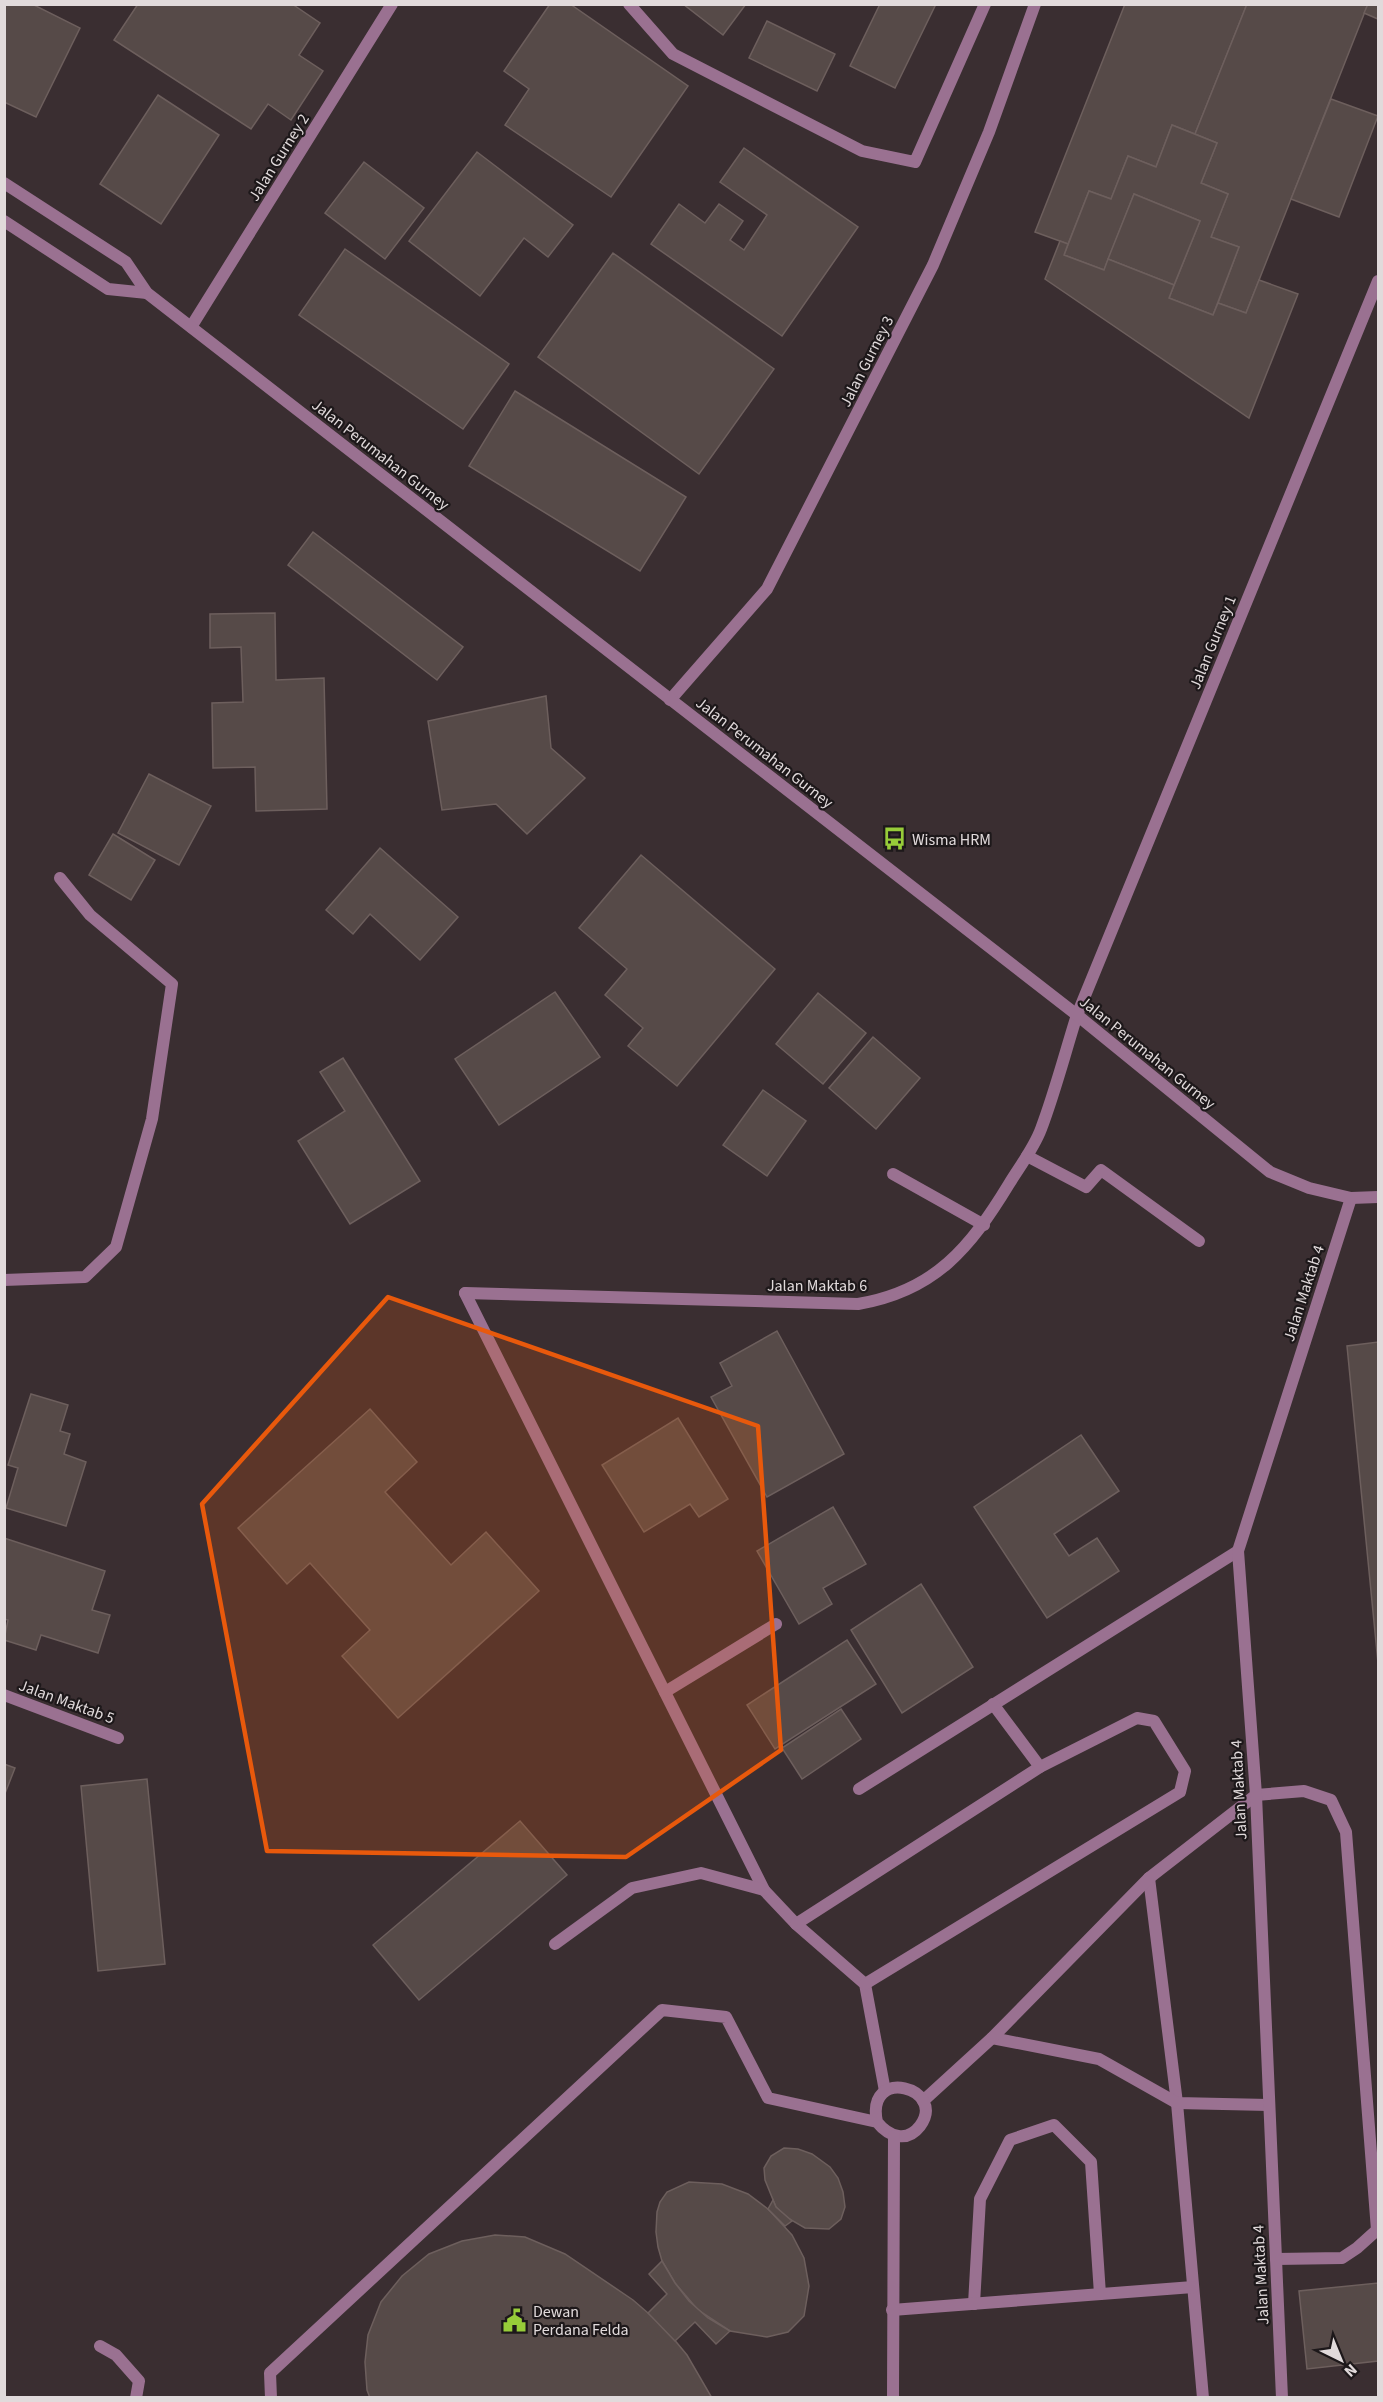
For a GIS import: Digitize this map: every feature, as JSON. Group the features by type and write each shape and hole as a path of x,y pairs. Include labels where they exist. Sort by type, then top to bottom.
{"street":[{"name":"Jalan Gurney 2","path":"191,327 392,4"},
{"path":"629,4 674,54 862,151 915,162 985,4"},
{"name":"Jalan Gurney 3","path":"670,700 767,589 933,265 989,132 1035,4"},
{"name":"Jalan Perumahan Gurney","path":"4,183 126,262 147,293 1077,1015 1270,1172 1309,1188 1351,1197 1378,1197"},
{"path":"4,221 108,289 147,293"},
{"name":"Jalan Gurney 1","path":"1077,1015 1378,281"},
{"path":"4,1280 85,1278 116,1247 152,1119 172,984 90,915 60,878"},
{"name":"Jalan Maktab 6","path":"664,1692 465,1293 858,1304 885,1299 918,1285 951,1261 984,1225 1027,1156 1041,1130 1077,1015"},
{"path":"1027,1156 1086,1187 1101,1170 1199,1240"},
{"path":"893,1174 984,1225"},
{"name":"Jalan Maktab 4","path":"1282,2397 1256,1795 1238,1551 1351,1197"},
{"path":"859,1789 1238,1551"},
{"path":"776,1624 664,1692 764,1890 796,1924 865,1984 885,2091"},
{"name":"Jalan Maktab 5","path":"4,1695 118,1738"},
{"path":"993,1704 1040,1767"},
{"path":"796,1924 1040,1767 1137,1718 1154,1721 1185,1771 1180,1792 865,1984"},
{"path":"923,2101 992,2038 1149,1878 1256,1795 1304,1791 1331,1800 1346,1832 1377,2230 1342,2258 1276,2259"},
{"path":"555,1944 632,1888 701,1873 764,1890"},
{"path":"1149,1878 1177,2103 1203,2397"},
{"path":"271,2397 270,2373 662,2010 726,2017 768,2098 877,2122"},
{"path":"992,2038 1099,2059 1177,2103 1269,2105"},
{"path":"895,2087 906,2087 916,2092 923,2101 925,2112 922,2123 915,2132 905,2136 894,2136 877,2122 874,2111 885,2091 895,2087"},
{"path":"974,2304 980,2199 1010,2140 1054,2125 1091,2163 1100,2294"},
{"path":"893,2397 894,2136"},
{"path":"892,2310 1194,2287"},
{"path":"100,2346 116,2355 139,2381 136,2397"}],"highlighted area":[{"path":"388,1297 758,1426 781,1750 626,1857 267,1851 202,1504"}],"building":[{"path":"4,4 32,4 80,28 36,117 4,102"},
{"path":"138,4 292,4 320,23 299,55 323,71 291,120 268,104 251,129 114,40"},
{"path":"550,4 570,4 688,86 611,197 505,125 529,89 504,71"},
{"path":"683,4 746,4 723,35"},
{"path":"880,4 936,4 895,88 850,66"},
{"path":"1125,4 1247,4 1195,134 1172,125 1156,167 1128,156 1111,199 1089,191 1068,244 1035,232"},
{"path":"1247,4 1368,4 1246,313 1218,303 1239,247 1211,237 1228,194 1201,183 1217,143 1195,134"},
{"path":"1368,4 1378,4 1378,19 1364,13"},
{"path":"767,21 835,54 817,91 749,58"},
{"path":"158,95 219,135 161,224 100,184"},
{"path":"1331,99 1378,116 1339,217 1291,199"},
{"path":"1172,125 1217,143 1201,183 1228,194 1211,237 1239,247 1213,315 1169,298 1200,221 1134,194 1104,270 1064,255 1089,191 1111,199 1128,156 1156,167"},
{"path":"744,148 858,227 782,336 651,244 679,204 705,223 719,204 743,221 730,240 744,250 767,215 720,182"},
{"path":"477,152 573,225 548,257 524,238 480,296 409,241"},
{"path":"364,162 424,208 385,259 325,213"},
{"path":"1134,194 1200,221 1174,285 1108,259"},
{"path":"1060,241 1068,244 1064,255 1104,270 1108,259 1174,285 1169,298 1213,315 1218,303 1246,313 1259,280 1298,294 1249,418 1045,279"},
{"path":"345,249 509,364 463,429 299,315"},
{"path":"613,253 774,369 699,474 538,357"},
{"path":"515,391 686,497 640,571 469,466"},
{"path":"313,532 463,647 437,680 288,565"},
{"path":"275,613 276,680 324,678 327,809 256,811 255,767 213,768 212,703 243,702 241,647 210,648 210,614"},
{"path":"546,696 551,748 585,778 527,834 496,804 442,810 428,721"},
{"path":"149,774 211,806 179,865 118,833"},
{"path":"113,834 155,860 131,900 89,875"},
{"path":"380,848 458,917 420,960 370,914 353,934 326,910"},
{"path":"641,855 775,969 677,1086 628,1046 643,1028 605,995 627,969 579,928"},
{"path":"555,992 600,1057 499,1125 455,1059"},
{"path":"818,993 866,1033 823,1084 776,1044"},
{"path":"873,1037 920,1078 876,1129 829,1088"},
{"path":"343,1058 420,1181 350,1224 298,1141 345,1111 320,1072"},
{"path":"763,1090 806,1121 767,1176 723,1145"},
{"path":"777,1331 844,1454 767,1497 711,1397 732,1386 720,1363"},
{"path":"1378,1342 1378,1663 1347,1346"},
{"path":"31,1394 68,1405 60,1431 70,1434 64,1454 86,1462 66,1526 6,1508 18,1468 8,1465"},
{"path":"370,1409 417,1462 385,1492 451,1565 486,1532 539,1591 398,1718 342,1656 370,1630 310,1563 287,1584 238,1528"},
{"path":"678,1418 728,1499 699,1517 690,1504 644,1532 602,1465"},
{"path":"1081,1435 1119,1491 1054,1534 1069,1556 1097,1538 1119,1571 1047,1618 974,1507"},
{"path":"833,1507 866,1564 823,1588 832,1604 799,1624 757,1551"},
{"path":"4,1538 105,1571 92,1610 110,1615 98,1653 41,1635 36,1650 4,1640 8,1620 4,1619"},
{"path":"921,1584 973,1667 902,1713 851,1630"},
{"path":"847,1640 876,1684 775,1749 747,1705"},
{"path":"841,1709 861,1739 802,1779 782,1748"},
{"path":"4,1764 15,1768 4,1796"},
{"path":"147,1779 165,1964 98,1971 81,1786"},
{"path":"520,1821 567,1875 419,2000 373,1945"},
{"path":"784,2148 798,2149 812,2154 830,2167 838,2178 845,2207 841,2219 829,2229 805,2228 786,2217 776,2207 765,2180 764,2168 771,2156"},
{"path":"689,2182 722,2184 748,2194 768,2209 792,2235 804,2258 809,2286 804,2316 788,2332 767,2337 730,2331 698,2310 675,2283 662,2261 658,2247 657,2212 667,2192"},
{"path":"773,2200 776,2207 792,2221 785,2226 768,2209"},
{"name":"Dewan Perdana Felda","path":"495,2235 525,2237 565,2254 633,2300 663,2326 687,2355 712,2398 370,2398 367,2390 365,2362 368,2335 381,2302 402,2276 429,2254 462,2241"},
{"path":"662,2261 689,2301 708,2318 730,2331 716,2344 695,2322 675,2341 648,2313 667,2294 649,2274"},
{"path":"1378,2283 1378,2361 1307,2369 1299,2291"}],"place":[{"name":"Wisma HRM","path":"894,839"},
{"name":"Dewan Perdana Felda","path":"515,2320"}]}
